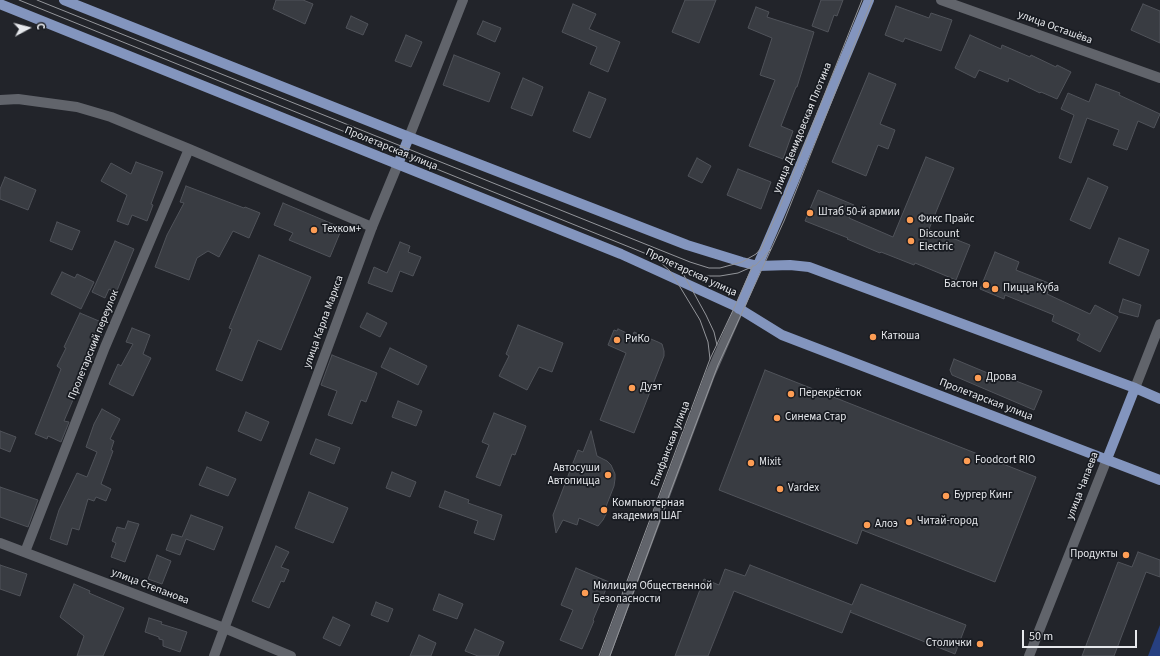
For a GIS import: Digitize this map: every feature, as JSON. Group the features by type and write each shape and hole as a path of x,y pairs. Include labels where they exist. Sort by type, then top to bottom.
{"main road":[{"name":"Пролетарская улица","path":"64,0 687,245 758,266 790,265 809,267 1135,388 1160,399"},
{"name":"улица Демидовская Плотина","path":"758,266 869,0"},
{"name":"Пролетарская улица","path":"0,4 621,254 739,309 782,335 1160,480"},
{"name":"улица Карла Маркса","path":"398,164 409,136"},
{"name":"Пролетарская улица","path":"739,309 758,266"},
{"name":"улица Чапаева","path":"1107,459 1135,388"}],"street":[{"name":"улица Карла Маркса","path":"409,136 463,0"},
{"name":"улица Осташёва","path":"941,0 1160,78"},
{"path":"0,100 18,99 77,107 111,117 372,227"},
{"name":"Пролетарский переулок","path":"25,552 105,347 189,149"},
{"name":"улица Карла Маркса","path":"214,656 372,227 398,164"},
{"name":"Епифанская улица","path":"604,656 708,380 739,309"},
{"name":"улица Чапаева","path":"1135,388 1160,324"},
{"name":"улица Чапаева","path":"1029,656 1107,459"},
{"name":"улица Степанова","path":"0,543 224,628 291,656"}],"shaded area":[{"path":"1160,625 1160,656 1148,656"}],"building":[{"path":"276,0 303,0 313,4 305,24 273,9"},
{"path":"685,0 716,0 699,43 672,32"},
{"path":"821,0 843,0 837,16 834,15 828,32 812,26"},
{"path":"573,4 596,14 589,29 620,42 608,72 590,64 597,47 562,32"},
{"path":"1143,4 1160,11 1160,43 1131,30"},
{"path":"896,6 929,18 931,13 952,20 941,51 905,38 903,42 885,35"},
{"path":"756,7 769,12 767,17 814,32 797,87 781,126 793,131 783,159 749,146 775,80 760,75 772,38 748,28"},
{"path":"351,16 368,24 363,35 346,28"},
{"path":"483,21 501,28 495,42 477,34"},
{"path":"406,35 422,42 411,67 395,61"},
{"path":"970,35 1001,49 1002,45 1030,57 1031,55 1056,67 1057,65 1071,72 1057,99 1041,92 1040,93 1009,78 1008,82 979,70 975,78 955,68"},
{"path":"454,55 500,73 489,102 443,85"},
{"path":"869,73 896,84 880,124 895,130 888,149 878,145 866,176 832,162"},
{"path":"523,78 543,87 532,116 511,108"},
{"path":"1096,84 1120,93 1119,95 1160,114 1154,128 1138,121 1127,150 1113,145 1119,130 1087,118 1071,163 1059,158 1074,115 1061,109 1068,93 1089,102"},
{"path":"589,92 606,99 590,138 573,131"},
{"path":"926,157 954,168 929,229 970,245 956,280 915,263 914,265 881,252 880,253 847,239 848,238 805,221 818,190 854,205 849,218 893,237"},
{"path":"697,158 711,166 702,183 688,176"},
{"path":"136,162 163,172 151,204 153,205 147,221 132,215 128,225 117,221 127,195 101,181 111,163 131,174"},
{"path":"738,169 771,182 761,209 727,195"},
{"path":"5,177 36,190 28,210 0,199 0,189"},
{"path":"1088,178 1108,187 1090,229 1070,220"},
{"path":"186,186 260,213 249,238 233,231 219,257 208,251 197,258 189,280 155,267 167,235 184,203 180,202"},
{"name":"Техком+","path":"283,203 342,228 330,257 289,240 293,233 274,225"},
{"path":"57,222 80,231 72,250 50,241"},
{"path":"1119,238 1149,250 1139,276 1109,263"},
{"path":"115,241 134,249 116,293 109,289 105,298 92,292"},
{"path":"400,242 410,246 408,252 421,257 413,276 400,271 392,292 368,283 374,267 387,273"},
{"path":"995,252 1019,262 1016,270 1051,284 1047,294 1090,314 1095,305 1118,317 1100,352 1077,340 1080,334 1052,321 1054,315 1005,295 1004,299 980,289"},
{"path":"259,255 311,277 281,350 258,340 242,381 216,370 232,329 229,328"},
{"path":"62,272 75,278 77,274 94,282 81,309 51,294"},
{"path":"1123,299 1141,305 1138,317 1119,312"},
{"path":"80,313 106,324 93,354 94,355 64,421 69,422 61,442 48,436 47,439 35,434 61,369 57,366 66,348 64,347"},
{"path":"367,313 387,323 380,337 360,327"},
{"path":"518,325 563,343 552,372 539,367 527,390 499,376 509,356 506,354"},
{"path":"132,328 150,335 143,354 151,358 133,396 109,384 118,364 121,366 133,344 126,342"},
{"name":"Дуэт","path":"618,329 633,336 634,332 658,342 662,344 664,351 664,356 634,433 600,420 626,353 608,345 614,330 617,331"},
{"path":"390,348 427,366 418,385 381,367"},
{"path":"332,355 377,373 366,402 361,400 352,424 328,415 337,391 321,385"},
{"path":"954,359 1002,379 1003,376 1042,391 1034,410 952,375 950,370"},
{"path":"765,370 1036,477 995,582 862,530 857,544 719,490"},
{"path":"398,401 422,411 416,426 392,417"},
{"path":"102,409 120,419 110,439 114,441 111,450 113,451 101,484 111,489 106,501 96,497 94,501 88,499 79,530 72,528 67,545 50,539 59,510 77,473 87,477 97,452 86,447 94,424"},
{"path":"246,412 269,422 261,441 238,431"},
{"path":"494,413 526,426 515,455 512,454 500,486 476,477 489,445 482,442"},
{"path":"0,431 16,437 10,452 0,448"},
{"path":"591,431 597,456 607,461 611,465 615,474 614,486 605,509 608,510 598,526 579,518 577,525 563,520 556,533 553,515 578,450 583,452"},
{"path":"316,439 340,448 334,464 310,454"},
{"path":"207,467 236,479 228,496 199,485"},
{"path":"392,472 416,482 410,497 386,488"},
{"path":"0,487 38,500 28,527 0,517"},
{"path":"445,491 469,500 468,503 502,515 494,540 474,533 478,521 439,507"},
{"path":"309,492 348,508 333,543 295,528"},
{"path":"191,515 223,527 214,550 186,539 180,555 166,550 172,534 182,537"},
{"path":"128,521 139,524 125,562 111,557 116,543 112,541 117,527 125,529"},
{"path":"276,546 289,552 281,567 289,570 284,582 281,581 269,608 252,601"},
{"path":"1138,552 1160,560 1160,577 1146,572 1114,656 1082,656 1118,562 1132,567"},
{"path":"157,555 171,561 162,584 148,579"},
{"path":"0,565 27,574 20,596 0,589"},
{"path":"750,565 852,605 861,584 966,625 955,654 850,612 842,633 734,591 708,656 675,656 704,579 719,585 725,569 745,576"},
{"name":"Милиция Общественной Безопасности","path":"576,568 609,582 582,649 560,640 573,610 561,605"},
{"path":"74,584 90,591 89,593 124,608 103,656 77,656 84,636 60,617"},
{"path":"439,594 463,604 457,619 433,610"},
{"path":"376,602 393,609 388,622 371,615"},
{"path":"333,617 350,625 340,646 323,638"},
{"path":"149,618 162,622 161,624 187,632 180,652 163,646 163,640 145,632"},
{"path":"475,629 504,642 498,656 478,656 465,651"},
{"path":"419,635 436,643 431,656 410,656"}],"tram line":[{"path":"19,0 696,274 720,276 738,273 756,265 771,249"},
{"path":"37,0 690,262 709,268 720,268 742,262 756,254 763,246"},
{"path":"760,251 779,209 862,0"},
{"path":"610,656 718,365 784,221 872,0"},
{"path":"658,260 671,272 700,320 708,342 710,359"},
{"path":"599,656 710,359 753,265"},
{"path":"676,266 682,272 706,315 714,332 717,345"}],"place":[{"name":"Штаб 50-й армии","path":"810,213"},
{"name":"Фикс Прайс","path":"910,220"},
{"name":"Техком+","path":"314,230"},
{"name":"Discount Electric","path":"911,241"},
{"name":"Бастон","path":"986,285"},
{"name":"Пицца Куба","path":"995,289"},
{"name":"Катюша","path":"873,337"},
{"name":"РиКо","path":"617,340"},
{"name":"Дрова","path":"978,378"},
{"name":"Дуэт","path":"632,388"},
{"name":"Перекрёсток","path":"791,394"},
{"name":"Синема Стар","path":"777,418"},
{"name":"Foodcort RIO","path":"967,461"},
{"name":"Mixit","path":"751,463"},
{"name":"Автосуши Автопицца","path":"608,475"},
{"name":"Vardex","path":"780,489"},
{"name":"Бургер Кинг","path":"946,496"},
{"name":"Компьютерная академия ШАГ","path":"604,510"},
{"name":"Читай-город","path":"909,522"},
{"name":"Алоэ","path":"867,525"},
{"name":"Продукты","path":"1126,555"},
{"name":"Милиция Общественной Безопасности","path":"585,593"},
{"name":"Столички","path":"980,644"}]}
